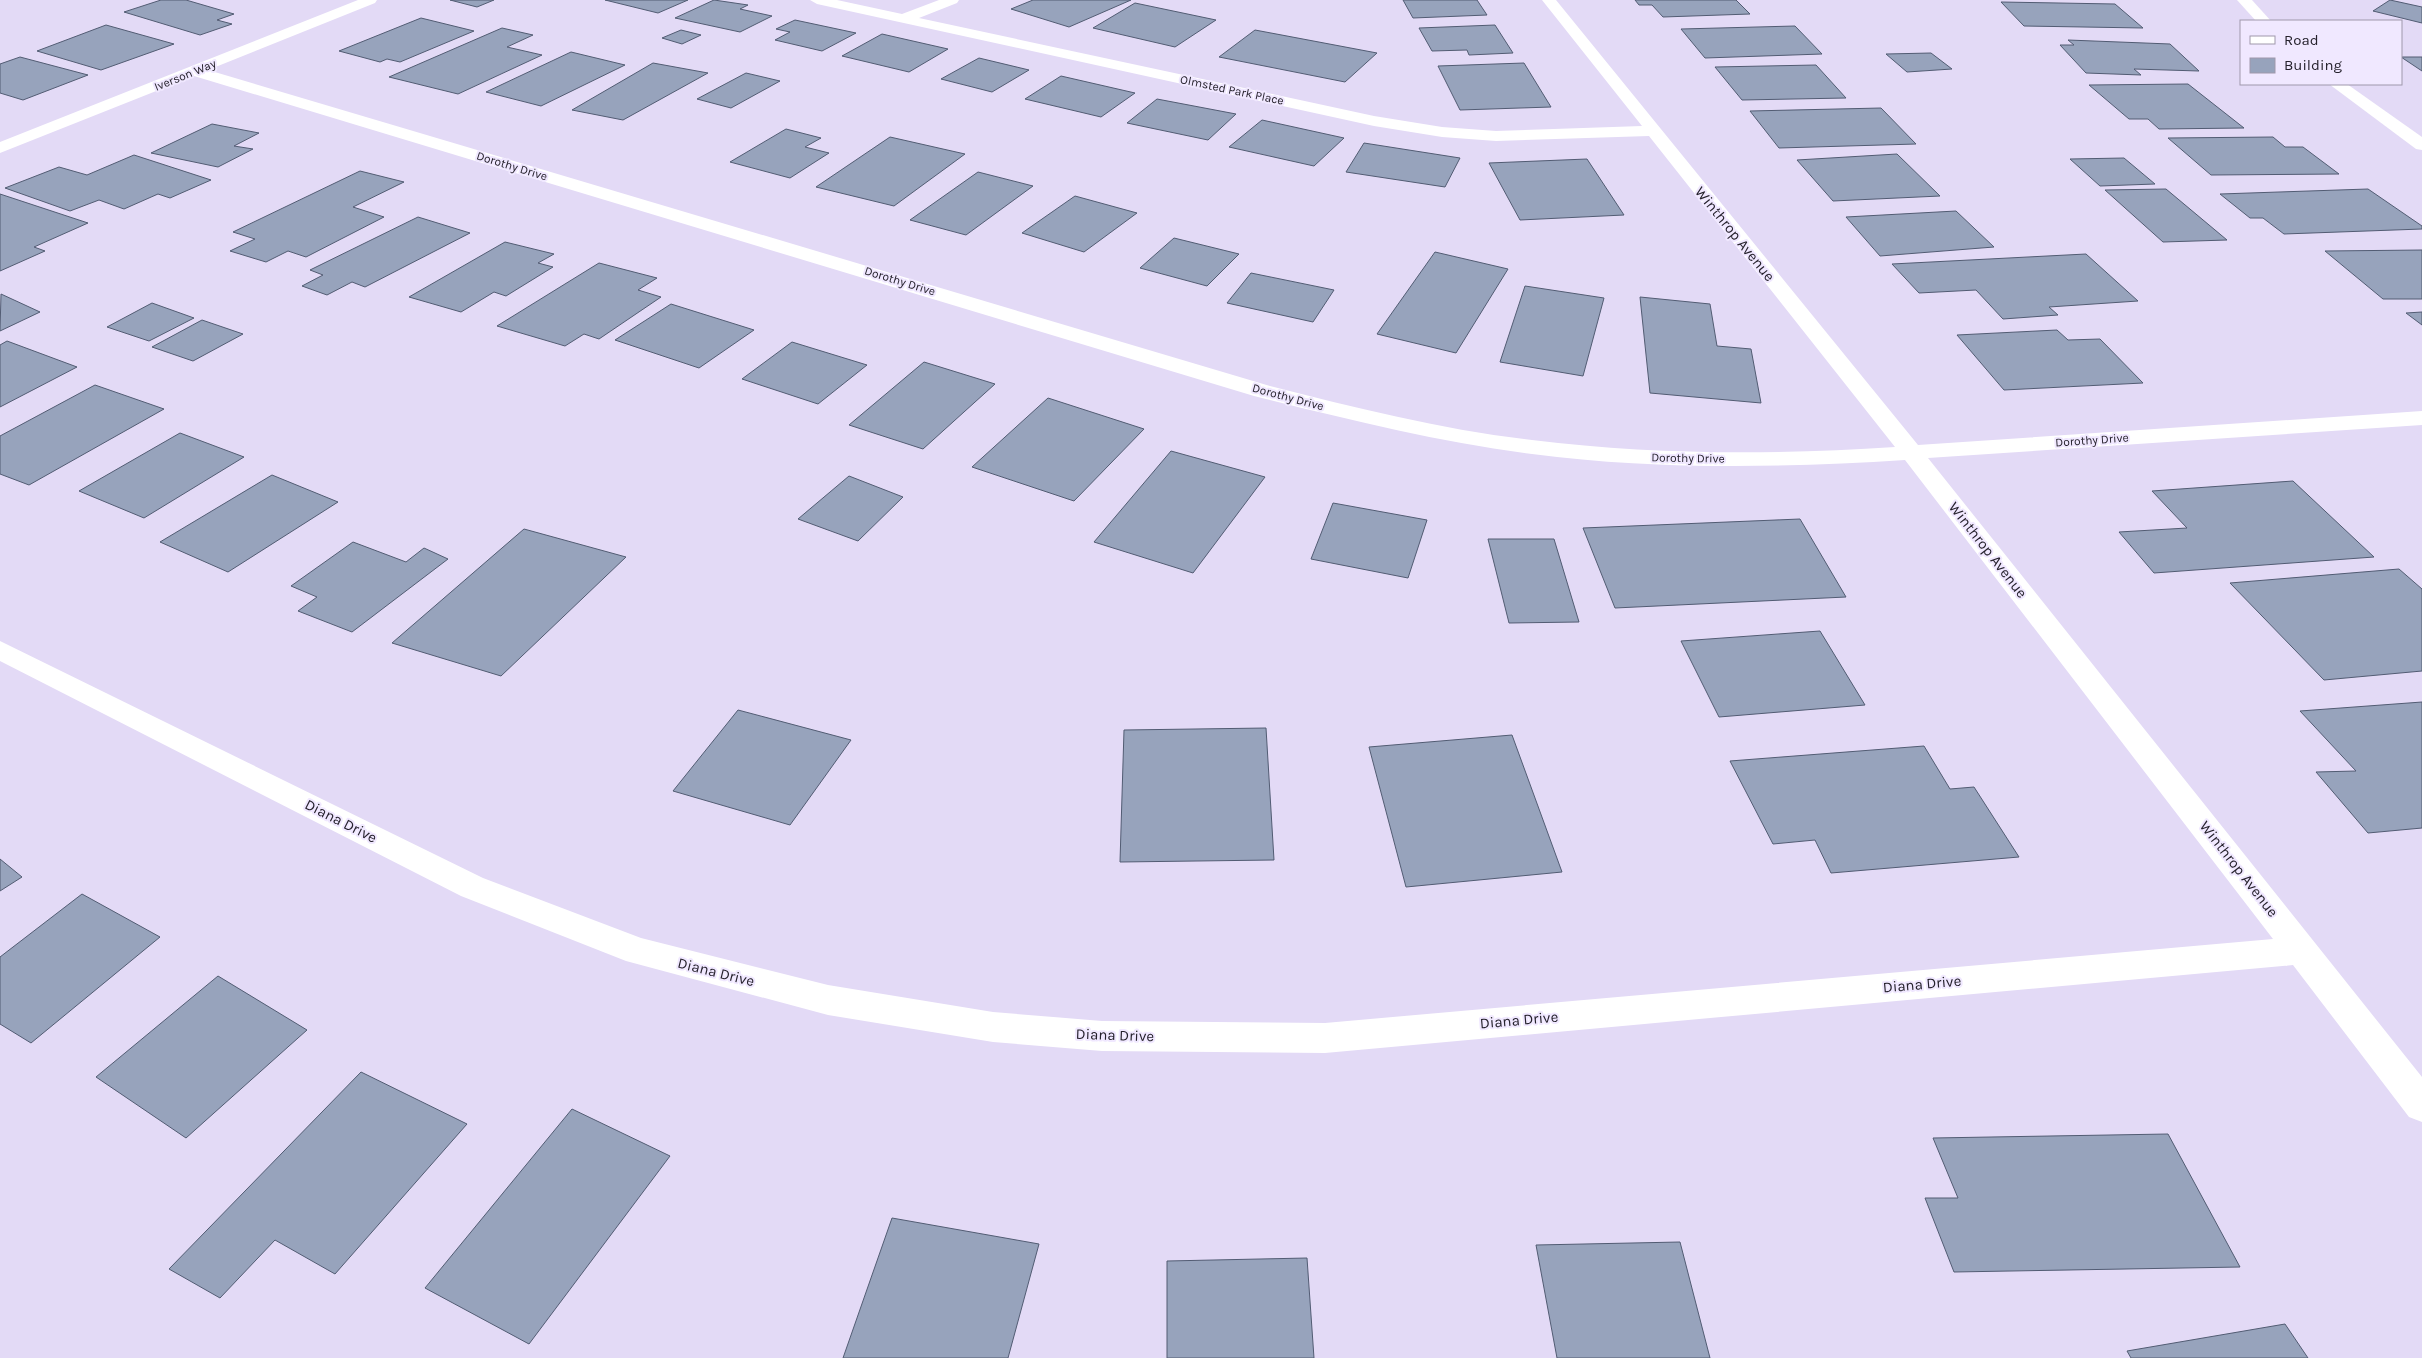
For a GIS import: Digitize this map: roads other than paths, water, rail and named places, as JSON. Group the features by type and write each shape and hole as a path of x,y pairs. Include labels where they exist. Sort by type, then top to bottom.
{"street":[{"name":"Iverson Way","path":"0,148 370,0"},
{"name":"Olmsted Park Place","path":"817,0 1374,121 1442,132 1496,136 1652,132"},
{"path":"903,19 952,0"},
{"name":"Winthrop Avenue","path":"1549,0 1652,132 1911,452 2303,950 2422,1105"},
{"path":"2244,0 2263,20"},
{"name":"Dorothy Drive","path":"195,71 1262,391 1326,408 1460,436 1532,447 1645,457 1779,460 2422,418"},
{"path":"2338,85 2422,145"},
{"name":"Diana Drive","path":"0,650 472,887 628,948 828,1000 993,1027 1102,1036 1324,1038 2303,950"}]}
